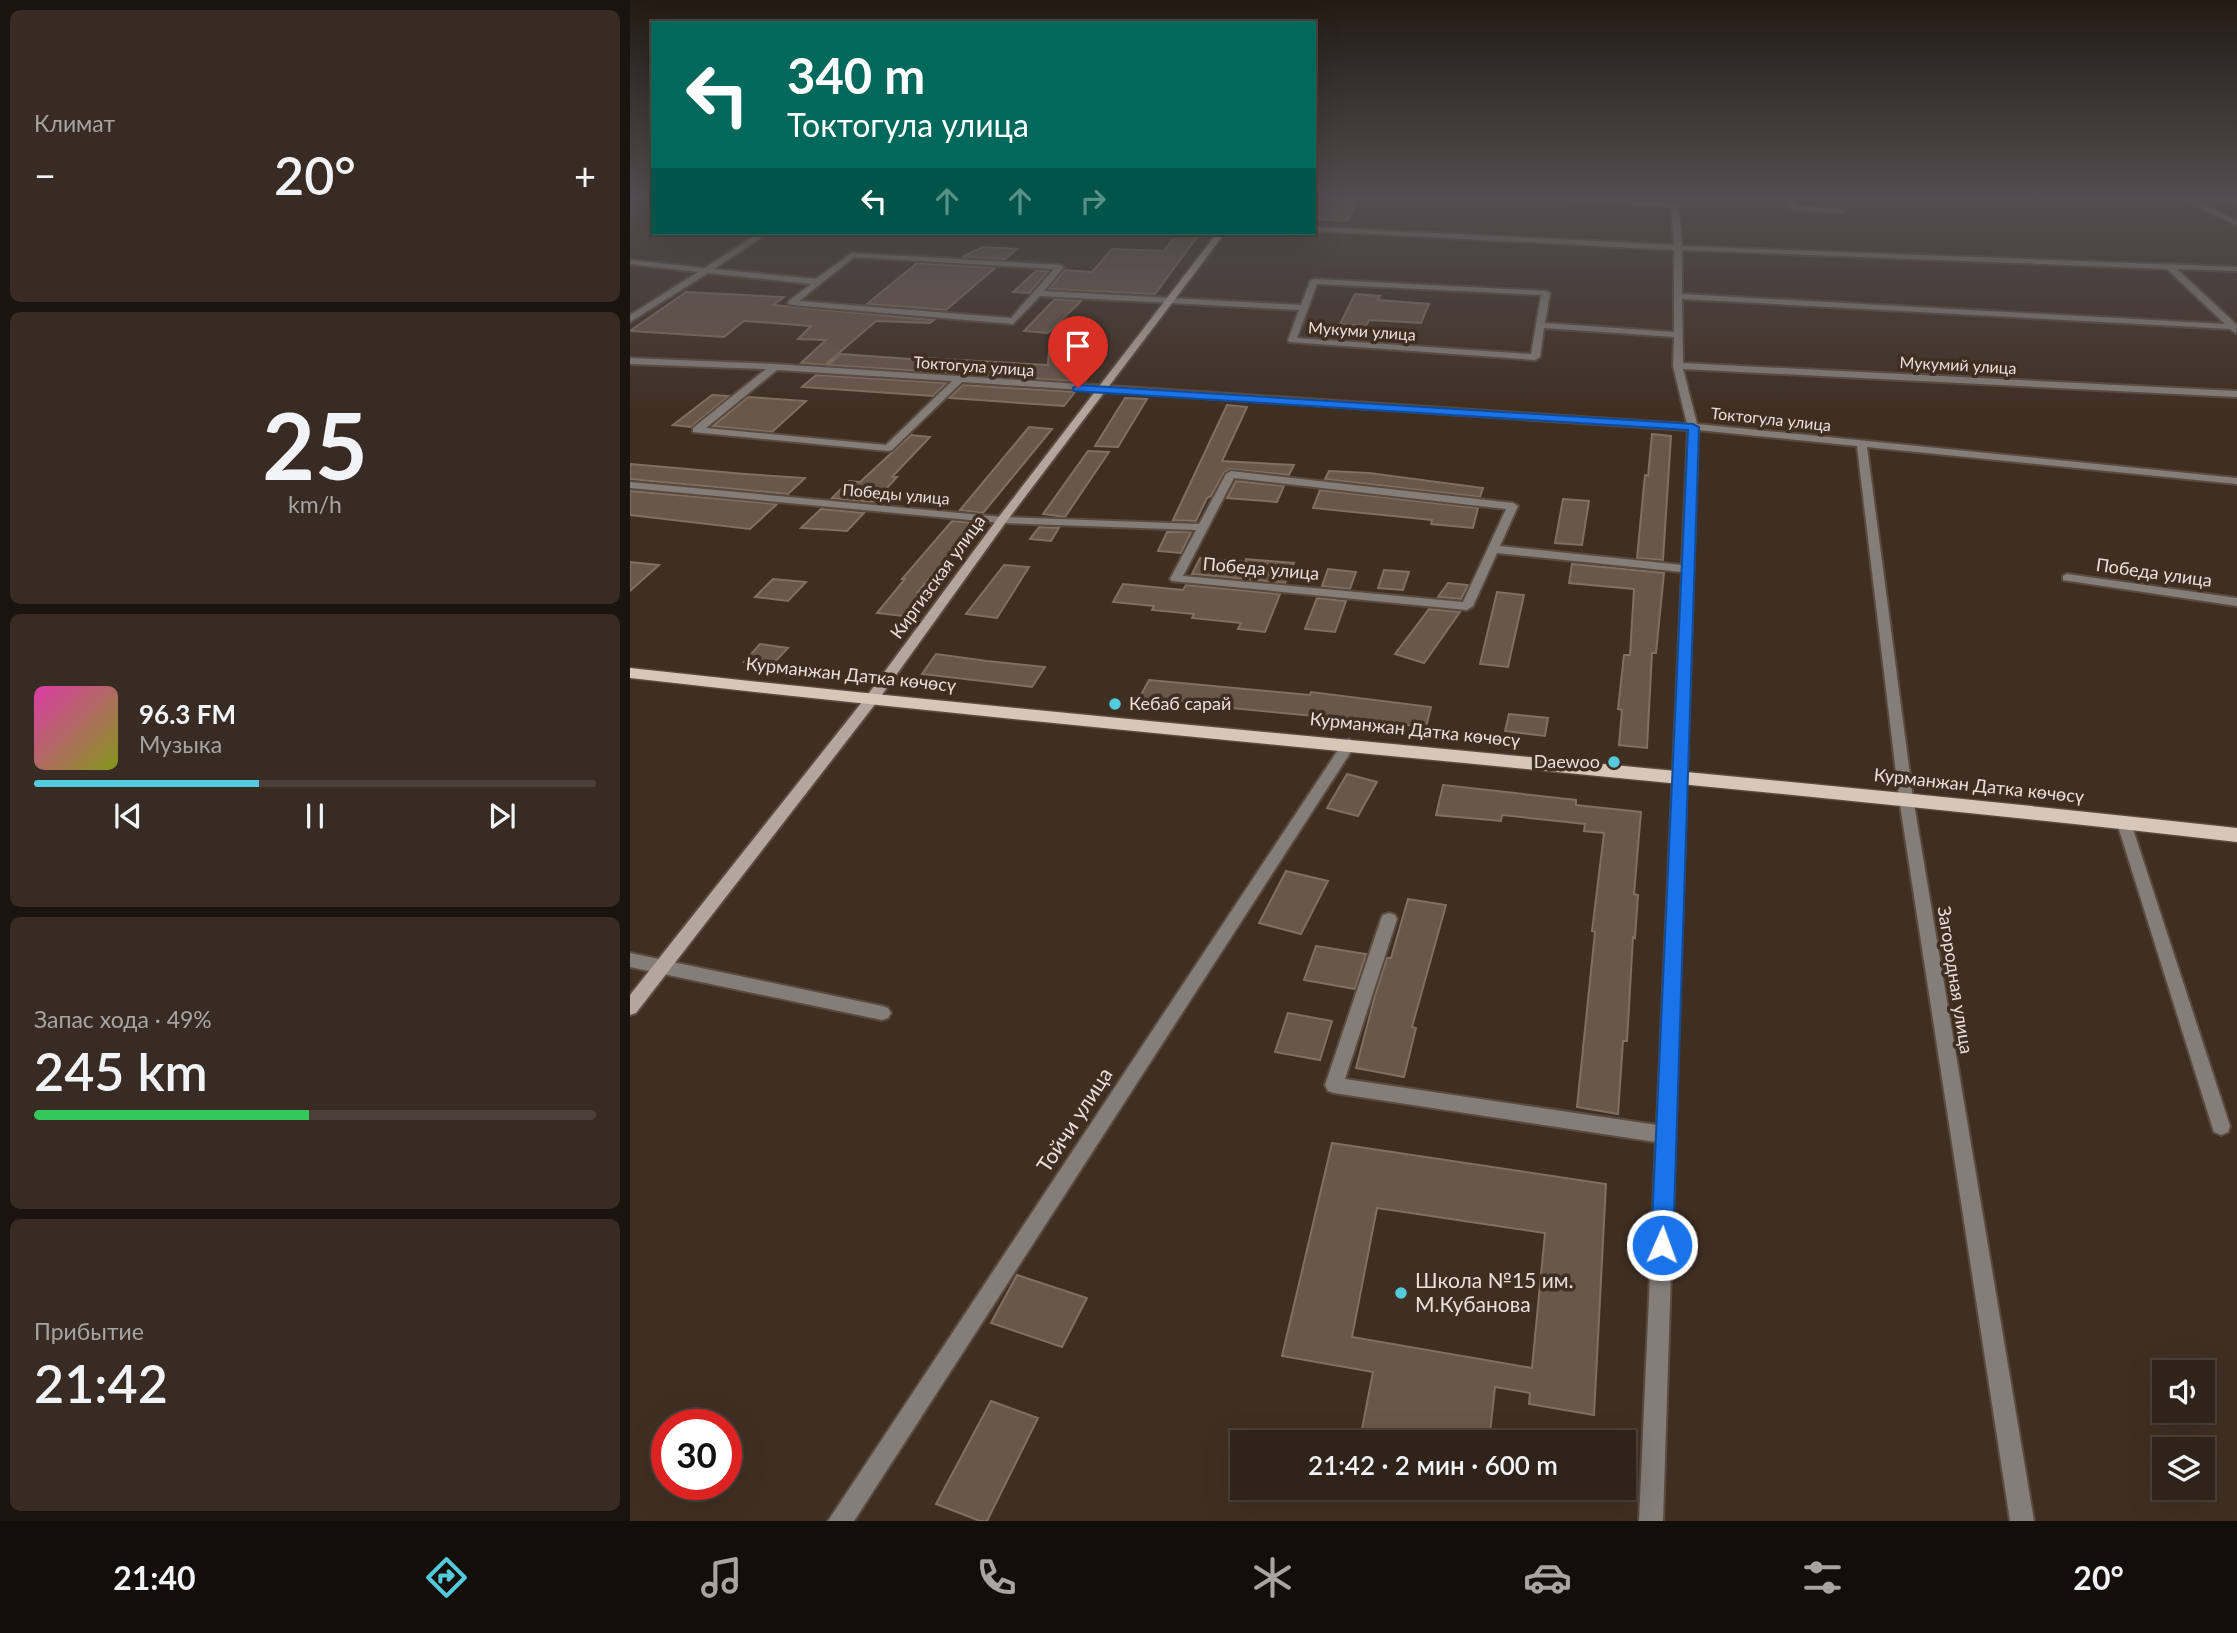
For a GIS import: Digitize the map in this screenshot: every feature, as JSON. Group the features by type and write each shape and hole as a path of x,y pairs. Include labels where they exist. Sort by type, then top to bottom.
{"main road":[{"name":"Курманжан Датка көчөсү","path":"630,673 870,700 1906,798 2237,835"}],"street":[{"path":"630,319 705,270"},
{"path":"714,270 818,282"},
{"path":"833,270 793,303 1013,321 1057,270"},
{"name":"Киргизская улица","path":"630,1008 870,700 1191,270"},
{"path":"1651,1521 1693,427 1678,366 1678,270"},
{"path":"2173,270 2235,329"},
{"name":"Мукуми улица","path":"1314,281 1546,293 1540,325 1535,357 1292,340 1314,281"},
{"path":"1038,293 1302,308"},
{"path":"1678,296 2235,329"},
{"path":"1540,325 1678,335"},
{"name":"Токтогула улица","path":"630,360 775,367 1693,427 2237,481"},
{"name":"Мукумий улица","path":"1678,366 2237,394"},
{"path":"775,367 697,430 888,448 958,381"},
{"name":"Загородная улица","path":"1862,444 1906,798 2022,1521"},
{"name":"Победа улица","path":"1231,474 1513,506 1467,606 1176,579 1202,527 1231,474"},
{"name":"Победы улица","path":"630,485 1002,520 1202,527"},
{"path":"1493,549 1688,569"},
{"name":"Победа улица","path":"2067,578 2237,602"},
{"name":"Тойчи улица","path":"839,1521 1349,744"},
{"path":"2124,823 2221,1126"},
{"path":"1389,919 1334,1086 1667,1135"},
{"path":"630,960 662,964 882,1013"}],"building":[{"path":"908,270 993,270 946,310 867,304"},
{"path":"1065,270 1173,270 1155,294 1049,289"},
{"path":"1036,271 1048,271 1029,293 1013,292"},
{"path":"686,292 784,297 773,305 934,320 930,323 876,321 825,365 801,363 826,340 798,339 811,326 744,321 724,337 630,331"},
{"path":"1355,294 1380,296 1378,300 1429,304 1421,323 1369,320 1366,326 1340,324"},
{"path":"1055,299 1081,301 1048,333 1024,331"},
{"path":"1049,351 1106,355 1084,382 828,365 841,354 1048,365"},
{"path":"816,375 946,383 933,396 802,387"},
{"path":"963,385 1075,392 1064,406 949,398"},
{"path":"712,395 729,396 691,427 673,425"},
{"path":"748,397 806,401 772,432 713,426"},
{"path":"1125,398 1147,399 1118,447 1095,446"},
{"path":"1227,405 1247,407 1222,461 1294,465 1289,475 1230,469 1224,473 1211,496 1207,498 1196,521 1173,520"},
{"path":"1029,427 1052,429 983,513 960,510"},
{"path":"1652,434 1671,436 1663,560 1637,558"},
{"path":"911,435 930,437 892,477 897,477 874,502 832,498 849,481 860,482"},
{"path":"1088,451 1109,452 1065,517 1043,514"},
{"path":"630,464 805,478 788,494 630,479"},
{"path":"1329,471 1369,473 1483,488 1480,497 1325,479"},
{"path":"1236,481 1284,486 1277,502 1227,498"},
{"path":"1320,490 1478,508 1473,528 1431,524 1432,520 1313,508"},
{"path":"630,491 777,504 750,529 630,515"},
{"path":"1563,499 1589,501 1582,545 1555,543"},
{"path":"821,509 864,513 847,531 801,528"},
{"path":"952,521 975,523 918,592 922,592 903,616 877,613 905,579 902,579"},
{"path":"1039,527 1059,528 1051,541 1030,539"},
{"path":"1167,532 1191,532 1181,553 1158,551"},
{"path":"1200,558 1294,563 1285,583 1192,574"},
{"path":"630,562 659,565 630,591"},
{"path":"1572,564 1664,573 1656,653 1652,653 1647,748 1619,745 1622,710 1618,709 1624,655 1630,655 1634,589 1569,583"},
{"path":"1004,565 1029,567 997,618 966,614"},
{"path":"1328,569 1356,572 1350,589 1322,586"},
{"path":"1384,570 1409,572 1403,590 1378,588"},
{"path":"773,579 806,582 788,601 755,597"},
{"path":"1448,583 1468,585 1461,599 1438,597"},
{"path":"1123,584 1183,590 1186,585 1280,594 1265,632 1238,629 1241,623 1192,618 1194,614 1152,610 1154,606 1113,602"},
{"path":"1497,592 1524,595 1508,667 1480,664"},
{"path":"1317,598 1346,601 1335,632 1305,629"},
{"path":"1429,609 1460,612 1424,663 1395,654"},
{"path":"760,644 788,648 772,665 744,662"},
{"path":"936,654 1045,667 1032,687 922,674"},
{"path":"1149,680 1310,695 1311,692 1431,707 1426,727 1139,699"},
{"path":"1509,714 1548,718 1545,736 1505,731"},
{"path":"1347,774 1377,782 1358,816 1327,808"},
{"path":"1443,785 1576,800 1576,805 1641,812 1634,894 1638,895 1635,938 1633,937 1627,1041 1623,1041 1618,1114 1577,1107 1595,932 1592,931 1604,833 1584,831 1585,824 1502,815 1501,821 1436,815"},
{"path":"1286,871 1328,881 1301,934 1259,923"},
{"path":"1408,899 1446,905 1412,1027 1416,1028 1404,1077 1356,1068 1376,992 1387,958 1391,958"},
{"path":"1316,946 1366,954 1355,989 1304,980"},
{"path":"1288,1013 1332,1021 1320,1060 1275,1052"},
{"path":"1332,1143 1606,1184 1594,1415 1529,1404 1530,1393 1495,1387 1490,1430 1362,1430 1373,1372 1282,1356","holes":["1377,1208 1545,1233 1532,1368 1352,1337"]},
{"path":"1017,1275 1087,1298 1062,1347 991,1323"},
{"path":"991,1401 1038,1418 987,1521 980,1521 936,1504"}],"place":[{"name":"Кебаб сарай","path":"1115,704"},
{"name":"Daewoo","path":"1614,762"},
{"name":"Школа №15 им. М.Кубанова","path":"1401,1293"}],"route":[{"path":"1078,388 1693,427 1662,1245"}]}
